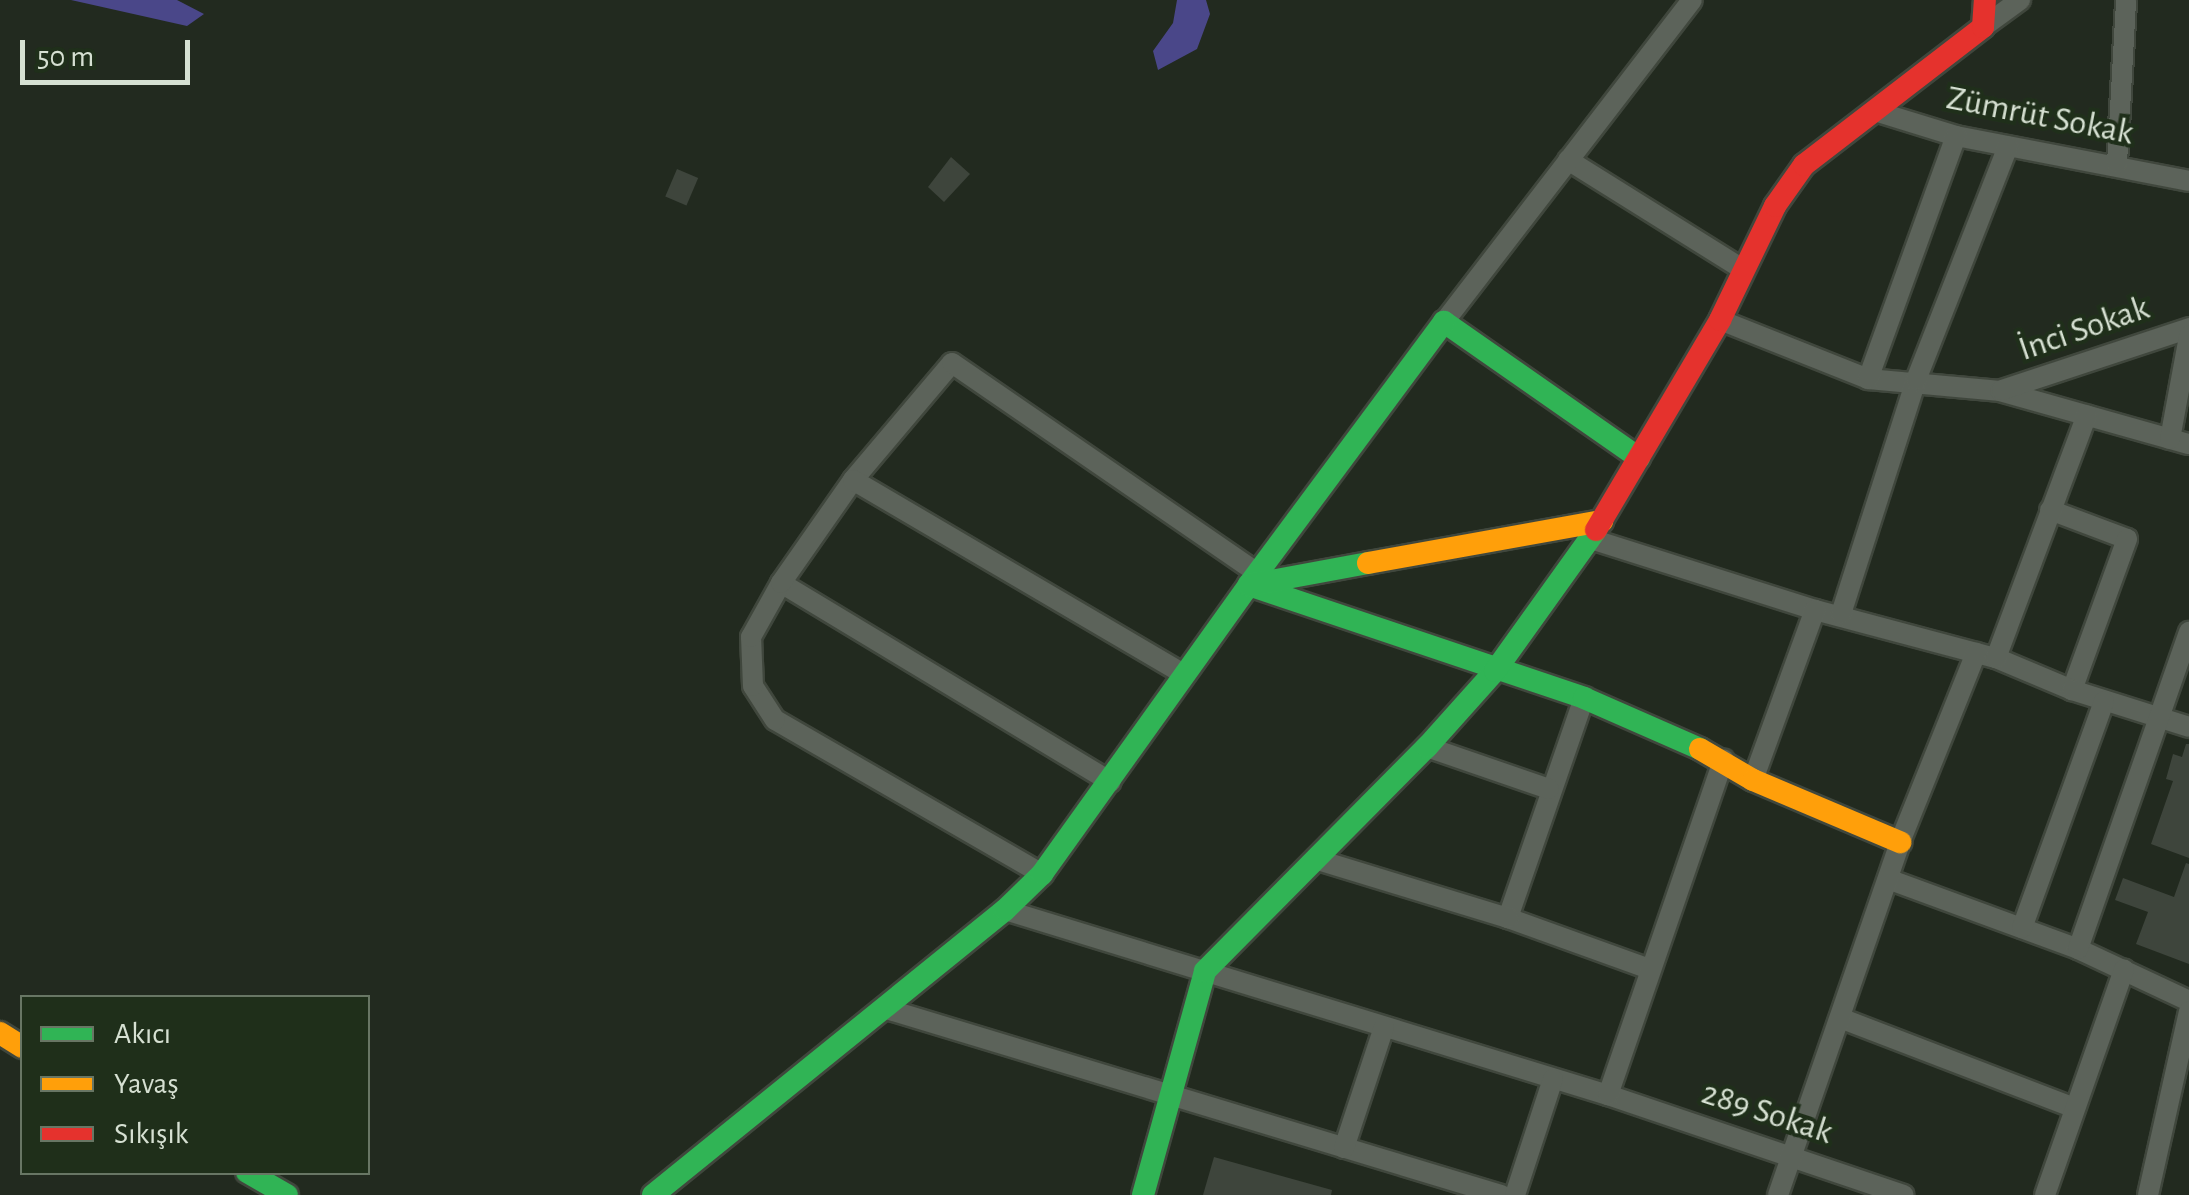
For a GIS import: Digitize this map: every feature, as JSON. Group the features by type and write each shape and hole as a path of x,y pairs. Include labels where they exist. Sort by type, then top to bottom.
{"street":[{"path":"652,1195 1005,910 1042,874 1111,782 1182,674 1444,322 1692,0"},
{"path":"1984,27 1986,0"},
{"path":"1143,1195 1205,971 1427,747 1495,671 1596,530 1720,320 1775,206 1804,165 2020,0"},
{"path":"2117,164 2126,0"},
{"name":"Zümrüt Sokak","path":"1878,112 1956,136 2117,164 2189,181"},
{"path":"1868,380 1956,136"},
{"path":"1841,614 1916,380 2008,147"},
{"path":"1568,160 1744,270"},
{"path":"1720,320 1868,380 1916,380 2000,391 2179,442 2189,336"},
{"path":"1444,322 1639,458"},
{"name":"İnci Sokak","path":"2000,391 2189,328"},
{"path":"1042,874 775,720 753,686 751,638 781,582 853,480 952,363 1253,579 1495,671 1584,698 1724,759 1753,780 1900,842"},
{"path":"1778,1195 1795,1155 1900,842 2050,510 2087,415"},
{"path":"853,480 1182,674"},
{"path":"2050,510 2128,539 2072,690"},
{"path":"1253,579 1596,530 1815,610 1986,656 2072,690 2189,727"},
{"path":"781,582 1111,782"},
{"path":"1753,780 1815,610"},
{"path":"2078,949 2189,632"},
{"path":"1508,918 1584,698"},
{"path":"2022,928 2104,701"},
{"path":"1427,747 1550,789"},
{"path":"1608,1095 1724,759"},
{"path":"1316,859 1508,918 1650,968"},
{"path":"1888,879 2078,949 2189,1001"},
{"name":"289 Sokak","path":"1005,910 1608,1095 1795,1155 1904,1195"},
{"path":"2045,1195 2124,969"},
{"path":"883,1008 1501,1195"},
{"path":"2148,1195 2189,1012"},
{"path":"1840,1018 2074,1108"},
{"path":"1344,1148 1384,1027"},
{"path":"1515,1195 1554,1079"},
{"path":"252,1175 287,1195"}],"shaded area":[{"path":"71,0 177,0 204,14 187,26"},
{"path":"1177,0 1206,0 1210,14 1197,49 1158,70 1153,51 1173,23"}],"building":[{"path":"951,157 970,174 944,202 928,187"},
{"path":"677,169 698,178 686,206 665,197"},
{"path":"2186,744 2189,858 2151,844 2173,781 2166,779 2173,754 2182,757"},
{"path":"2186,863 2189,964 2136,944 2148,912 2115,900 2123,878 2174,897"},
{"path":"1214,1157 1332,1190 1331,1195 1203,1195"}],"traffic: fast":[{"path":"1639,458 1444,322 1249,585 1584,698 1700,749"},
{"path":"1143,1195 1205,971 1427,747 1495,671 1596,530"},
{"path":"653,1195 1005,910 1042,874 1249,585 1368,563"},
{"path":"252,1175 287,1195"}],"traffic: slow":[{"path":"1368,563 1602,521"},
{"path":"1700,749 1753,780 1900,842"},
{"path":"0,1033 20,1046"}],"traffic: jam":[{"path":"1596,530 1720,320 1775,206 1804,165 1983,27 1985,0"}]}
